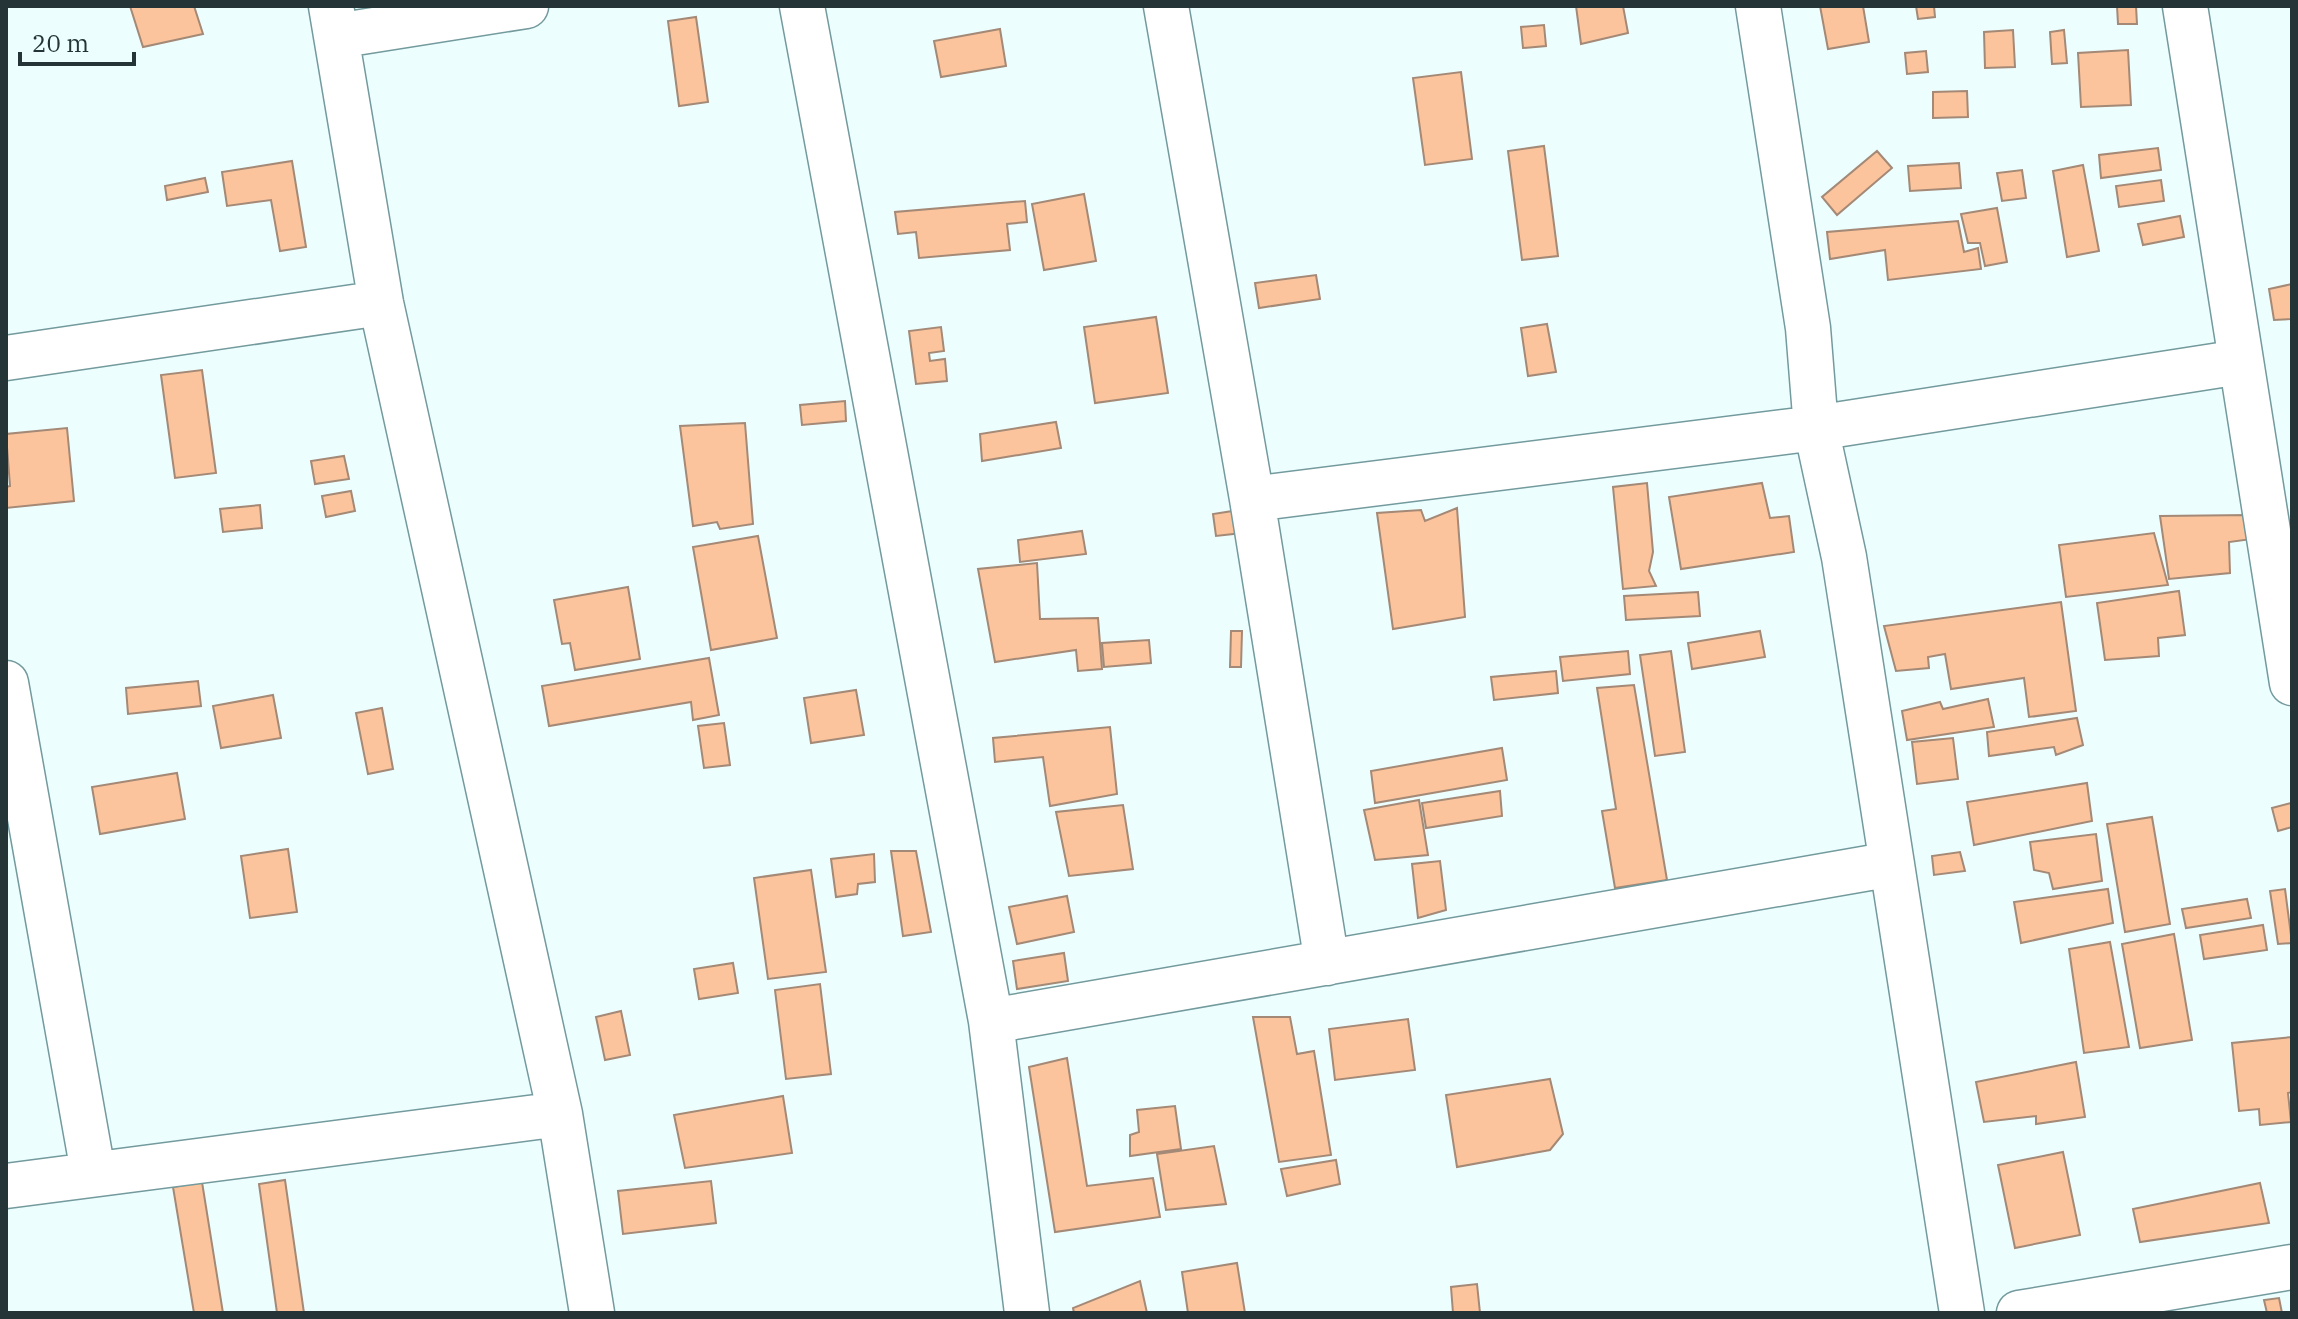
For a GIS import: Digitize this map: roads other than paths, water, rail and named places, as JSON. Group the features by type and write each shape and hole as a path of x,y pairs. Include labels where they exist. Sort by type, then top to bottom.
{"street":[{"path":"526,6 334,21 381,303 560,1114 592,1313"},
{"path":"802,6 991,1021 1027,1313"},
{"path":"1166,6 1252,499 1327,963"},
{"path":"1758,6 1808,328 1816,428 1844,557 1962,1313"},
{"path":"2185,6 2292,683"},
{"path":"6,358 381,303"},
{"path":"1252,499 1816,428 2240,362"},
{"path":"6,683 93,1172"},
{"path":"991,1021 1892,864"},
{"path":"6,1186 93,1172 560,1114"},
{"path":"2019,1313 2292,1267"}]}
